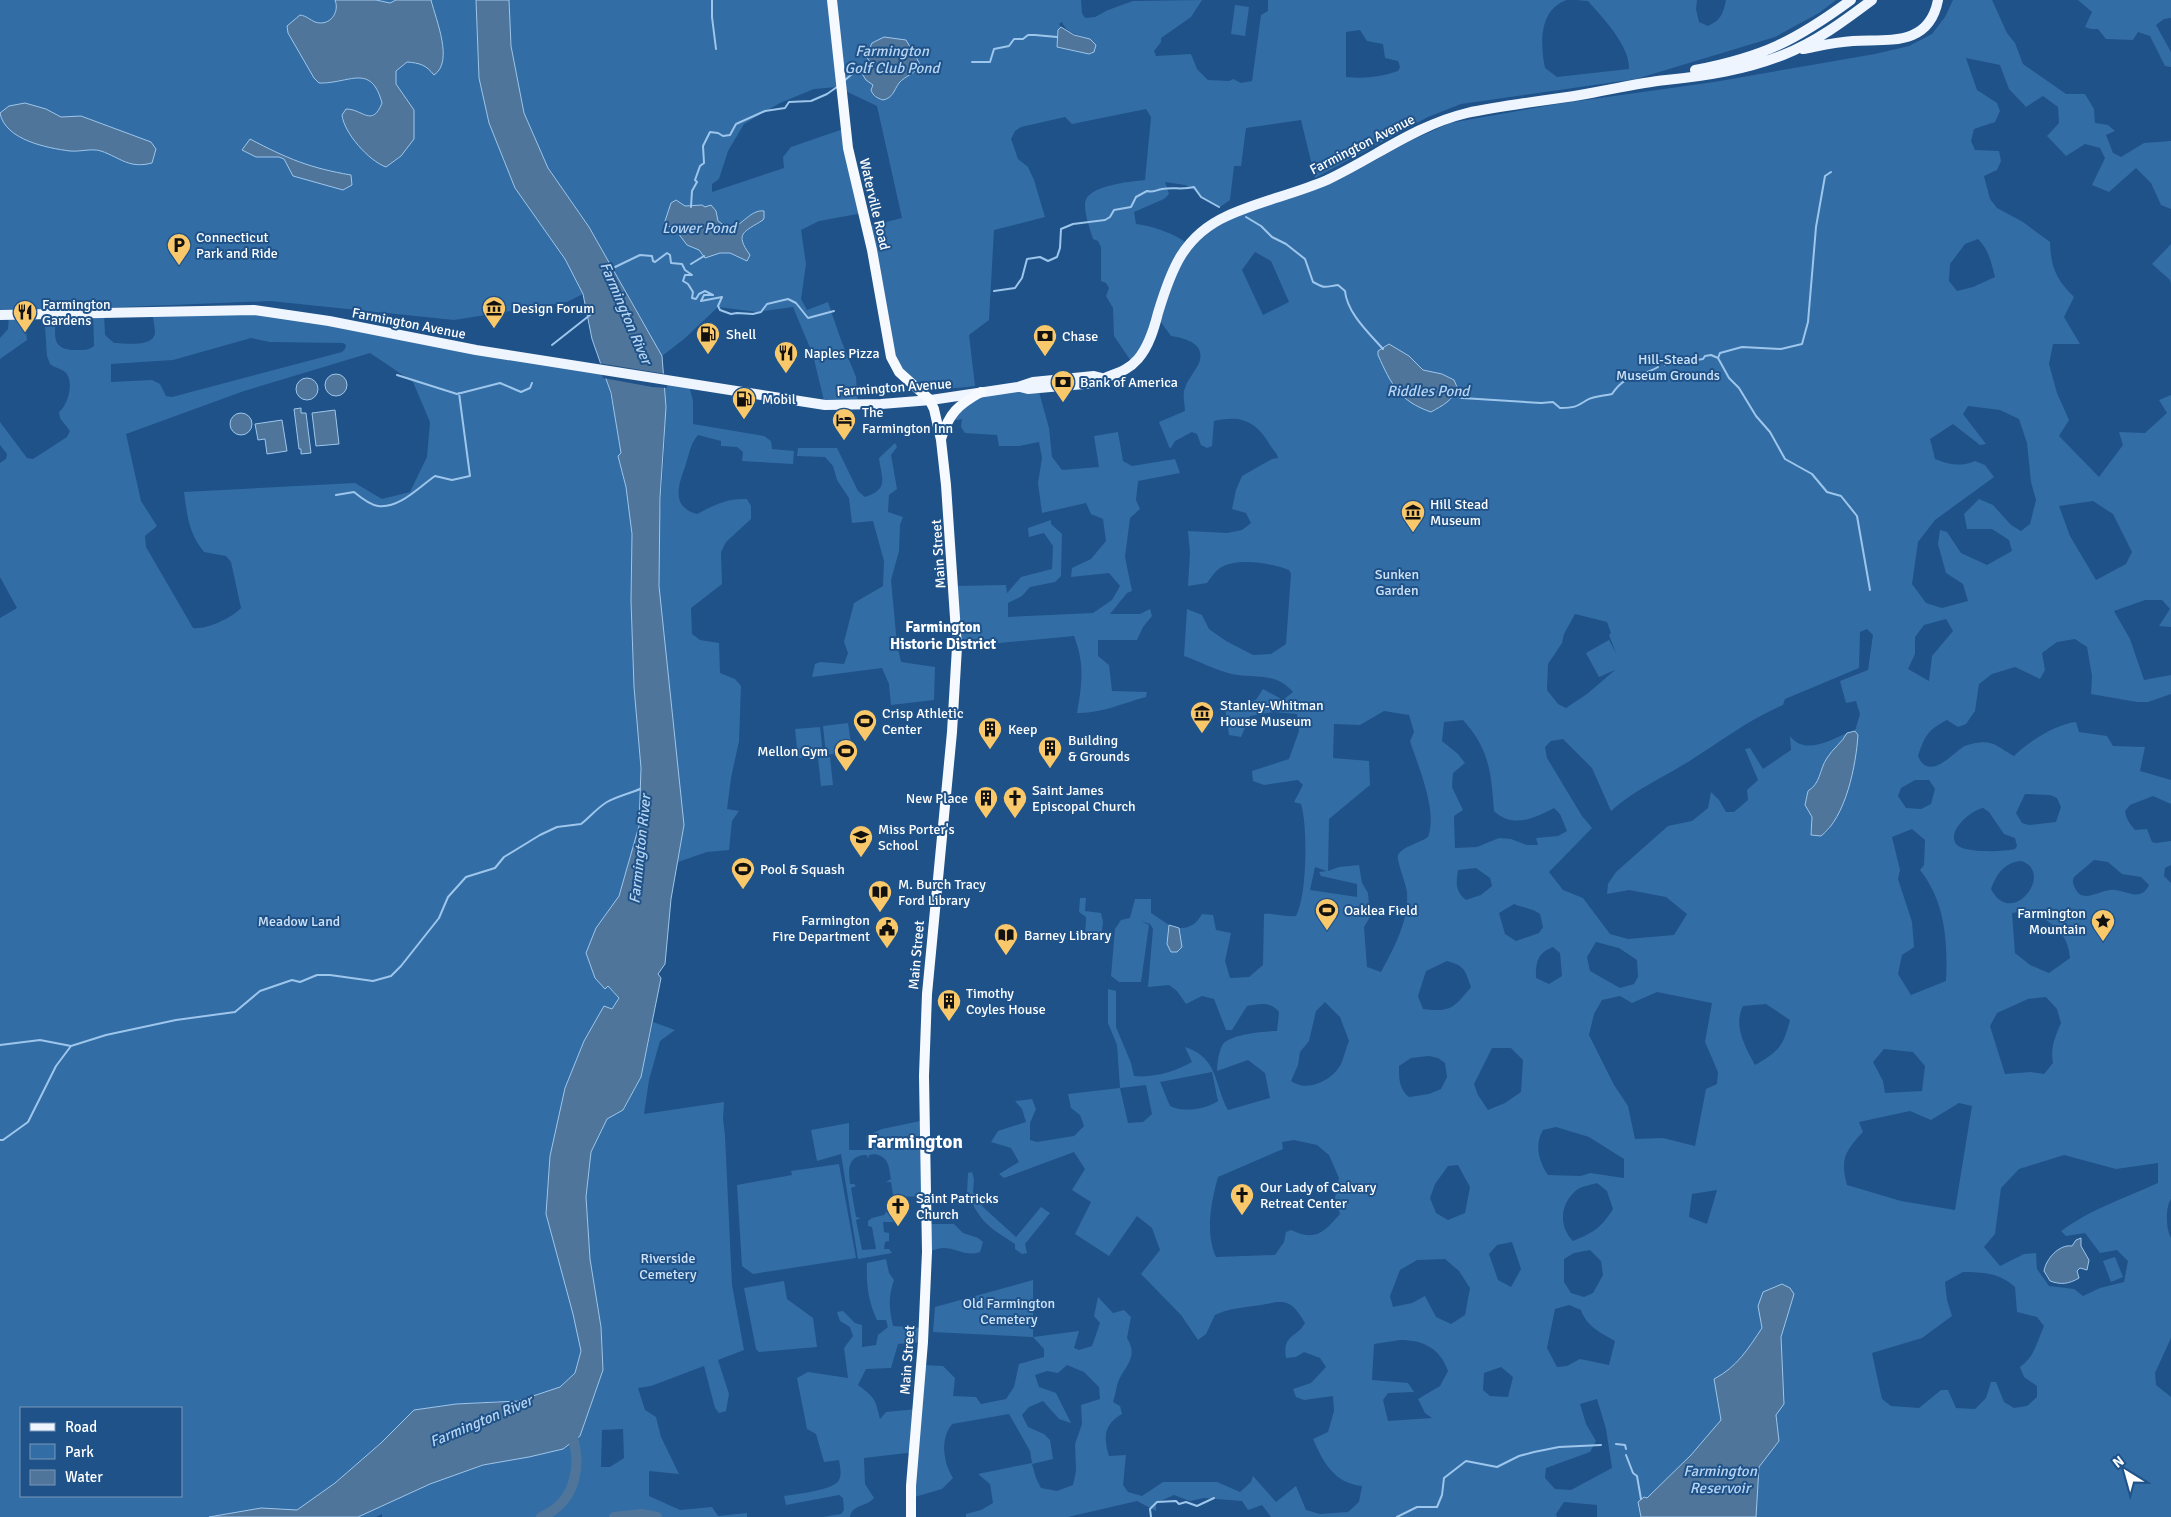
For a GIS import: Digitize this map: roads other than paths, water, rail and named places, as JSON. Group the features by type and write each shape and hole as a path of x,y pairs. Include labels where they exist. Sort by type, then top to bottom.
{"highway":[{"name":"Waterville Road","path":"832,0 848,148 872,250 891,357 900,372 929,399"},
{"path":"941,440 949,419 954,412 961,404 981,392"},
{"name":"Main Street","path":"911,1517 911,1486 923,1342 927,1252 924,1076 927,994 950,750 957,647 953,563 941,440 934,409 929,399"}],"main road":[{"name":"Farmington Avenue","path":"1666,80 1687,72 1738,61 1769,51 1804,33 1851,0"},
{"name":"Farmington Avenue","path":"0,315 254,310 329,320 476,350 578,367 825,405 882,404 1018,387 1028,390 1095,383 1102,378 1119,373 1133,364 1140,356 1152,336 1168,278 1180,255 1199,235 1225,217 1328,179 1437,122 1469,113 1731,71 1782,55 1822,35 1872,0"},
{"path":"1782,55 1833,44 1892,41 1906,38 1926,24 1934,13 1938,0"}],"water":[{"path":"335,0 376,0 390,3 396,0 431,0 442,40 443,61 440,69 434,75 425,67 412,62 407,62 396,71 396,84 414,110 414,139 401,156 386,167 372,159 358,146 347,130 342,115 346,109 371,116 375,114 382,103 372,83 358,78 319,83 314,78 288,33 287,26 300,15 320,23 329,20 335,14"},
{"name":"Farmington River","path":"476,0 509,0 511,46 524,113 548,168 589,227 662,356 666,407 660,498 659,586 684,825 671,899 665,964 658,974 661,978 641,1077 623,1110 607,1119 591,1152 586,1197 590,1259 601,1327 603,1370 580,1436 563,1449 483,1465 430,1484 358,1517 209,1517 261,1508 297,1510 335,1483 381,1443 414,1410 456,1404 518,1401 560,1387 575,1373 581,1351 546,1214 550,1156 565,1088 584,1041 604,1006 612,1009 619,998 608,986 605,989 595,978 586,953 596,928 619,896 639,826 641,768 634,687 631,601 632,534 626,487 618,456 621,453 611,393 592,339 583,294 565,259 515,188 489,123 479,78"},
{"path":"1061,27 1074,35 1090,39 1096,45 1094,52 1089,54 1057,47 1058,30"},
{"name":"Farmington Golf Club Pond","path":"884,37 906,40 920,64 916,70 899,83 891,96 883,100 873,94 871,90 873,85 866,80 861,72 870,62 866,56 872,43"},
{"path":"25,103 46,109 61,117 81,116 151,142 156,149 152,163 131,164 97,150 70,151 50,148 28,141 10,130 0,113 9,106"},
{"path":"250,139 299,162 351,175 352,185 343,190 293,176 284,159 279,157 256,157 242,150"},
{"name":"Lower Pond","path":"676,200 685,206 702,205 705,207 711,205 716,211 718,221 729,229 751,215 764,211 763,220 743,234 745,248 750,255 747,261 730,253 720,253 705,258 699,250 687,245 675,229 664,224 671,203"},
{"name":"Riddles Pond","path":"1389,344 1409,356 1423,370 1442,374 1454,380 1457,387 1450,399 1431,412 1411,403 1404,397 1387,375 1378,355 1378,351"},
{"path":"336,374 344,377 347,385 344,393 336,396 328,393 325,385 328,377"},
{"path":"307,378 315,381 318,389 315,397 307,400 299,397 296,389 299,381"},
{"path":"301,408 301,413 306,413 311,453 301,454 301,449 299,449 294,409"},
{"path":"335,410 339,444 316,446 312,413"},
{"path":"241,413 249,416 252,424 249,432 241,435 233,432 230,424 233,416"},
{"path":"282,420 287,451 267,454 265,439 258,440 255,424"},
{"path":"1855,731 1858,735 1855,761 1843,804 1830,827 1821,836 1811,835 1812,817 1805,805 1808,791 1818,780 1829,754 1843,740 1847,733"},
{"path":"1169,925 1179,928 1182,947 1177,952 1171,952 1167,944"},
{"path":"2081,1238 2081,1246 2089,1260 2087,1270 2080,1268 2077,1271 2079,1278 2072,1282 2058,1283 2050,1281 2044,1271 2050,1257 2062,1247 2072,1246 2076,1240"},
{"name":"Farmington Reservoir","path":"1782,1284 1790,1288 1794,1294 1781,1337 1784,1404 1776,1415 1779,1441 1759,1467 1756,1517 1641,1517 1638,1502 1644,1497 1647,1498 1691,1455 1721,1420 1714,1379 1736,1363 1762,1328 1758,1306 1763,1292"}],"waterway":[{"path":"712,0 716,49"},
{"path":"972,62 990,62 994,49 1009,46 1014,39 1023,39 1028,35 1057,37"},
{"path":"844,81 853,73 864,72"},
{"path":"691,207 692,191 697,182 695,180 700,166 704,163 703,146 710,132 723,136 730,135 736,124 765,111 785,108 789,102 811,101 837,87"},
{"path":"1665,365 1703,359 1705,356 1711,355 1718,358 1720,353 1742,347 1781,349 1802,344 1808,322 1816,227 1825,176 1831,172"},
{"path":"994,291 1015,288 1022,278 1027,259 1040,257 1048,261 1057,257 1060,248 1061,229 1073,224 1105,220 1110,217 1114,210 1131,207 1136,197 1147,191 1194,187 1201,197 1219,207"},
{"path":"1246,217 1305,259 1313,282 1325,287 1338,285 1345,291 1354,315 1383,349"},
{"name":"Farmington River","path":"611,269 640,255 652,256 655,262 667,253 670,255 671,263 682,264 685,270 692,275 685,275 683,281 688,284 693,292 692,298 696,299 699,294 705,291 713,295 704,295 701,301 722,297 718,306 720,310 731,314 761,312 767,304 788,299 796,303 808,318 834,311"},
{"path":"691,264 704,256"},
{"path":"552,345 590,315"},
{"path":"1718,358 1729,378 1739,388 1756,416 1770,432 1785,459 1812,474 1827,492 1841,496 1857,516 1870,590"},
{"path":"1454,395 1462,398 1541,403 1553,402 1560,408 1572,407 1593,398 1612,394 1622,382 1658,367"},
{"path":"397,375 457,394 500,383 521,392 530,388 532,383"},
{"path":"336,495 354,492 372,504 386,506 401,501 435,476 452,480 470,476 459,393"},
{"name":"Farmington River","path":"0,1140 3,1140 28,1122 56,1066 71,1046 106,1035 176,1020 235,1012 260,991 292,980 300,982 317,975 330,975 373,981 391,976 439,918 448,897 466,877 495,868 504,857 540,835 557,827 581,824 607,802 640,789"},
{"path":"0,1045 40,1040 71,1046"},
{"path":"541,1517 563,1502 574,1480 576,1455 570,1429"},
{"path":"1616,1444 1625,1445 1626,1449"},
{"path":"1397,1517 1417,1507 1437,1507 1442,1495 1444,1478 1466,1461 1497,1467 1519,1456 1534,1452 1559,1447 1601,1445"},
{"path":"1626,1455 1633,1473 1637,1476 1641,1499"},
{"path":"1151,1517 1150,1509 1157,1502 1176,1501 1179,1504 1186,1502 1197,1506 1214,1498"},
{"path":"614,1517 642,1514 657,1517"}],"place":[{"name":"Connecticut Park and Ride","path":"179,266"},
{"name":"Design Forum","path":"494,329"},
{"name":"Farmington Gardens","path":"25,333"},
{"name":"Shell","path":"708,355"},
{"name":"Chase","path":"1045,357"},
{"name":"Naples Pizza","path":"786,374"},
{"name":"Bank of America","path":"1063,403"},
{"name":"Mobil","path":"744,420"},
{"name":"The Farmington Inn","path":"844,441"},
{"name":"Hill Stead Museum","path":"1413,533"},
{"name":"Stanley-Whitman House Museum","path":"1202,734"},
{"name":"Crisp Athletic Center","path":"865,742"},
{"name":"Keep","path":"990,750"},
{"name":"Building & Grounds","path":"1050,769"},
{"name":"Mellon Gym","path":"846,772"},
{"name":"New Place","path":"986,819"},
{"name":"Saint James Episcopal Church","path":"1015,819"},
{"name":"Miss Porter's School","path":"861,858"},
{"name":"Pool & Squash","path":"743,890"},
{"name":"M. Burch Tracy Ford Library","path":"880,913"},
{"name":"Oaklea Field","path":"1327,931"},
{"name":"Farmington Mountain","path":"2103,942"},
{"name":"Farmington Fire Department","path":"887,949"},
{"name":"Barney Library","path":"1006,956"},
{"name":"Timothy Coyles House","path":"949,1022"},
{"name":"Our Lady of Calvary Retreat Center","path":"1242,1216"},
{"name":"Saint Patricks Church","path":"898,1227"}],"district":[{"name":"Farmington Historic District","path":"943,636"},
{"name":"Farmington","path":"915,1141"}],"park label":[{"name":"Hill-Stead Museum Grounds","path":"1668,368"},
{"name":"Sunken Garden","path":"1397,582"},
{"name":"Meadow Land","path":"299,921"},
{"name":"Riverside Cemetery","path":"668,1266"},
{"name":"Old Farmington Cemetery","path":"1009,1312"}]}
